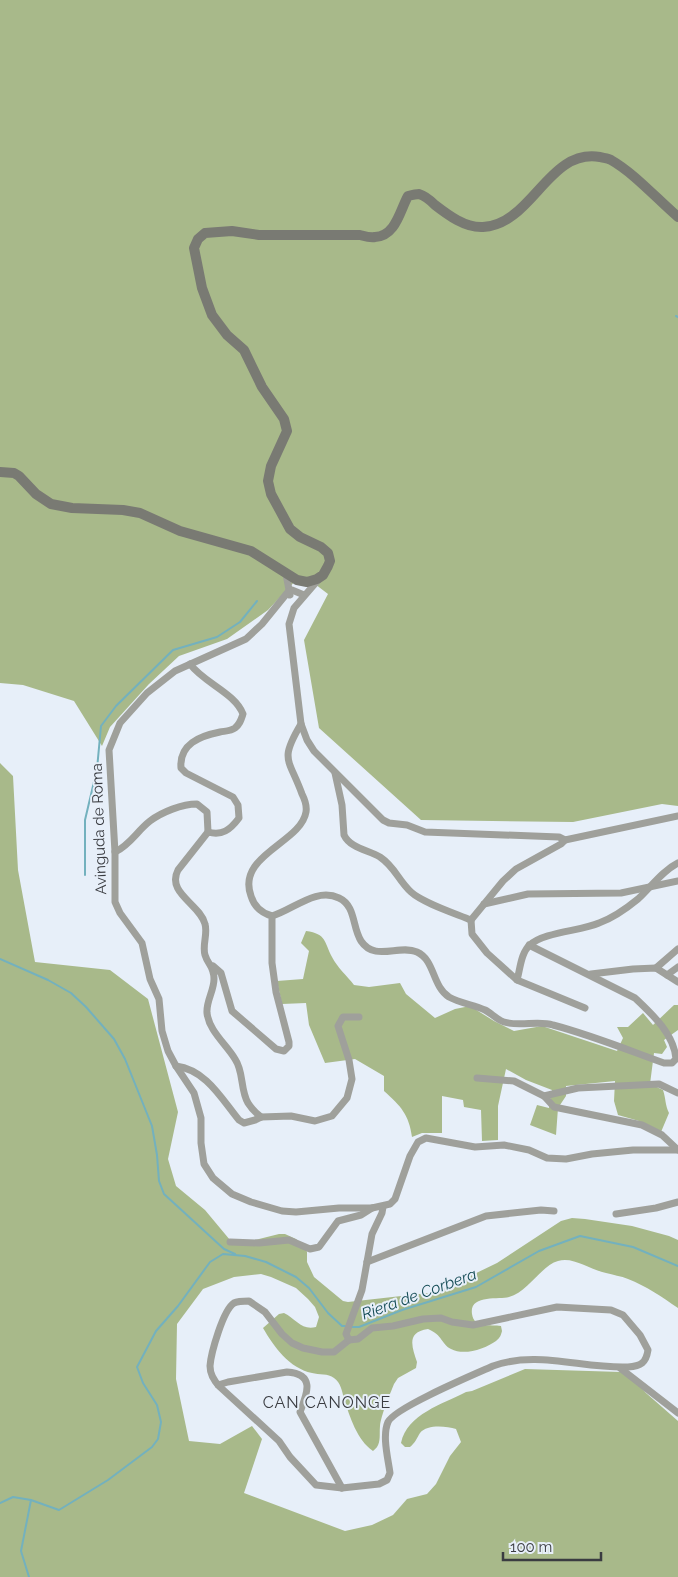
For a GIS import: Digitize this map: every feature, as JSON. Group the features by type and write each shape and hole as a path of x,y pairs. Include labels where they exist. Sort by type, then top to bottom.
{"street":[{"path":"564,840 559,837 425,832 406,825 389,823 379,816 310,746 301,724 289,630 291,613 304,595 323,575 330,561 328,553 321,547 300,537 290,529 272,494 268,481 271,466 283,442 286,431 284,419 262,387 244,350 227,335 212,315 202,288 194,248 198,239 206,233 232,231 259,235 351,235 375,238 385,235 393,227 408,196 418,194 427,198 459,221 482,227 505,220 532,198 568,162 590,155 609,159 625,170 678,217"},
{"path":"0,472 8,472 19,476 36,494 51,504 65,507 123,510 140,513 180,532 251,551 306,586 304,595"},
{"path":"286,574 290,594 304,595"},
{"path":"301,582 312,582 323,575"},
{"name":"Avinguda de Roma","path":"301,582 296,584 290,594 246,639 175,671 147,693 120,722 109,750 115,852 115,902 120,914 142,943 150,979 159,999 162,1031 168,1051 194,1093 201,1118 201,1143 204,1164 213,1178 232,1194 282,1211 372,1208"},
{"path":"190,664 196,672 236,702 242,714 237,727 232,730 201,737 182,754 181,768 186,773 233,797 238,804 238,818 229,830 216,834 208,832"},
{"path":"301,724 289,744 287,752 288,762 306,804 306,813 302,823 255,866 250,876 248,888 253,902 262,912 272,916 312,898 330,896 340,898 351,909 354,926 361,942 382,953 415,951 426,957 440,988 450,997 486,1010 503,1022 551,1024 664,1063 672,1063 676,1059 675,1048 664,1029 635,998 529,945"},
{"path":"334,772 342,804 346,840 378,856 393,867 412,893 471,920"},
{"path":"115,852 123,848 150,821 173,809 197,804 207,812 208,832 175,876 175,884 204,920 206,926 205,955 212,966 220,973 232,1011 276,1048 284,1052 289,1042 276,992 272,963 272,916"},
{"path":"585,1008 518,980 487,953 472,934 471,920 503,881 516,869 561,844 564,840 678,816"},
{"path":"518,980 524,953 529,945 540,939 599,924 631,904 670,867 678,863"},
{"path":"484,904 528,894 621,893 678,881"},
{"path":"656,968 678,948"},
{"path":"212,966 214,980 208,1001 207,1015 217,1034 236,1060 248,1103 260,1117"},
{"path":"667,975 678,967"},
{"path":"590,974 656,968 678,982"},
{"path":"176,1066 202,1076 209,1081 239,1120 244,1123 260,1117 291,1116 315,1120 332,1116 347,1098 352,1079 349,1060 338,1026 343,1017 359,1017"},
{"path":"477,1078 514,1081 544,1096 554,1107 642,1125 662,1136 678,1150"},
{"path":"544,1096 578,1088 659,1084 678,1093"},
{"path":"230,1242 260,1243 289,1240 310,1249 319,1247 338,1221 361,1215 372,1208 383,1207 395,1199 410,1156 418,1142 426,1138 475,1147 504,1145 529,1150 546,1158 566,1159 624,1151 678,1150"},
{"path":"616,1214 656,1208 678,1202"},
{"path":"347,1337 358,1339 372,1328 393,1326 423,1319 441,1318 452,1322 473,1325 557,1307 611,1310 623,1315 633,1326 648,1350 645,1362 620,1368 526,1359 503,1362 450,1385 394,1415 388,1421 386,1428 390,1473 387,1480 379,1484 342,1488 316,1486 279,1441 218,1385 210,1367 219,1330 228,1309 235,1302 249,1301 257,1306 265,1312 282,1334 292,1343 303,1348 322,1352 334,1352 347,1337 362,1290 372,1234 383,1207"},
{"path":"367,1262 486,1216 532,1211 554,1211"},
{"path":"620,1368 678,1413"},
{"path":"218,1385 287,1372 296,1373 304,1378 308,1383 307,1392 300,1412 342,1488"}],"green space":[{"path":"0,0 678,0 678,806 662,804 573,822 421,820 319,728 304,640 328,594 307,578 299,577 268,610 227,639 179,656 149,684 110,727 102,746 74,701 23,685 0,683"},
{"path":"0,763 13,776 18,870 35,962 110,970 148,999 178,1112 168,1159 176,1186 205,1210 230,1240 247,1242 279,1234 285,1234 296,1239 305,1247 307,1262 314,1277 343,1301 348,1302 437,1292 497,1263 561,1221 572,1218 632,1226 678,1240 678,1308 648,1288 628,1279 570,1260 564,1260 552,1263 516,1294 504,1298 486,1299 475,1303 472,1308 472,1314 476,1322 484,1325 501,1326 502,1331 499,1338 486,1347 468,1352 456,1351 448,1347 433,1331 428,1329 416,1333 412,1346 417,1362 416,1368 398,1378 394,1384 382,1416 379,1443 373,1451 358,1434 338,1382 332,1376 312,1373 289,1362 277,1349 263,1328 279,1314 284,1313 303,1326 316,1327 319,1317 315,1307 308,1299 296,1288 261,1274 234,1277 203,1289 177,1324 176,1379 189,1441 220,1444 252,1426 262,1439 244,1493 345,1531 372,1525 393,1515 407,1499 427,1494 436,1484 450,1456 461,1442 456,1429 437,1426 423,1430 410,1447 405,1447 401,1443 410,1424 427,1411 466,1392 525,1369 621,1372 639,1385 678,1421 678,1577 0,1577"},
{"path":"306,931 318,934 324,940 334,961 354,985 369,987 400,983 406,994 435,1018 455,1009 470,1006 514,1031 542,1026 617,1051 623,1038 617,1027 628,1027 643,1013 653,1025 674,1005 678,1005 678,1030 664,1040 667,1047 662,1054 654,1053 650,1084 663,1090 669,1113 661,1132 639,1121 618,1115 614,1101 615,1081 566,1086 566,1096 558,1108 556,1135 530,1125 537,1105 549,1108 552,1090 526,1080 506,1069 498,1106 498,1140 482,1141 481,1110 464,1107 463,1100 442,1096 442,1133 422,1133 412,1137 409,1123 403,1111 384,1091 384,1076 355,1059 325,1063 309,1025 306,1003 282,1004 277,981 303,979 309,951 301,943"}],"waterway":[{"path":"85,875 85,820 97,769 101,726 116,706 173,650 217,637 240,622 257,601"},
{"path":"0,959 48,980 71,993 114,1039 125,1059 152,1126 159,1181 164,1194 224,1249 235,1254"},
{"name":"Riera de Corbera","path":"350,1327 359,1327 402,1310 476,1287 539,1251 580,1236 633,1247 678,1266"},
{"name":"Riera de Corbera","path":"0,1503 13,1497 31,1500 59,1510 108,1480 152,1447 158,1439 161,1422 157,1405 143,1383 137,1367 156,1331 178,1306 210,1262 223,1254 245,1256 266,1262 296,1277 309,1288 328,1313 342,1326 345,1326"},
{"path":"29,1577 21,1551 31,1500"}],"district":[{"name":"CAN CANONGE","path":"327,1402"}]}
